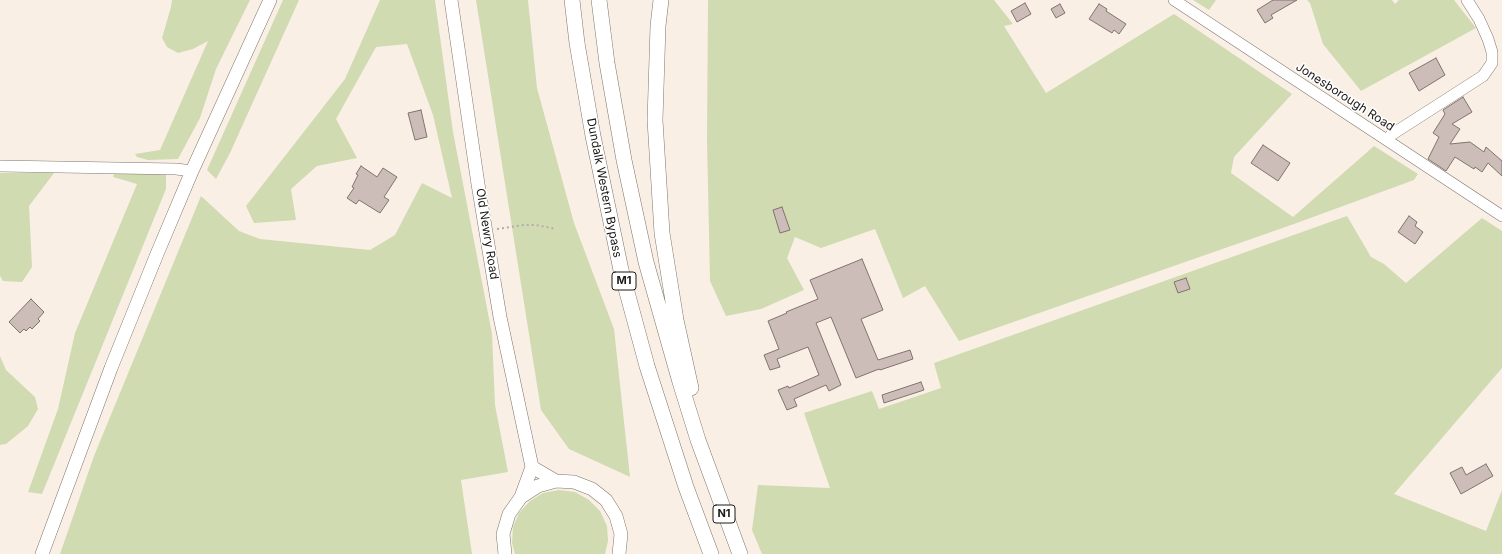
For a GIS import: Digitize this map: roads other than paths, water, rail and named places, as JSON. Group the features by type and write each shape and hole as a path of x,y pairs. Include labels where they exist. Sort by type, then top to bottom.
{"highway":[{"name":"Dundalk Western Bypass","path":"572,0 577,43 593,136 621,270 649,374 686,487 711,554"},
{"name":"Dundalk Western Bypass","path":"599,0 607,64 624,160 646,262 680,382 710,474"},
{"path":"661,0 658,26 655,120 662,233 676,320 710,474"},
{"name":"N1","path":"710,474 740,554"}],"main road":[{"path":"42,554 111,368 192,171 270,0"},
{"name":"Old Newry Road","path":"451,0 500,317 532,467"},
{"path":"504,554 503,534 509,514 521,497 532,467 556,481"},
{"path":"521,497 538,486 556,481 574,482 592,489 606,500 616,516 621,534 619,554"}],"street":[{"name":"Jonesborough Road","path":"1174,0 1502,216"},
{"path":"1387,140 1391,134 1482,76 1492,63 1492,52 1488,39 1467,0"},
{"path":"0,166 176,169 192,171"}]}
